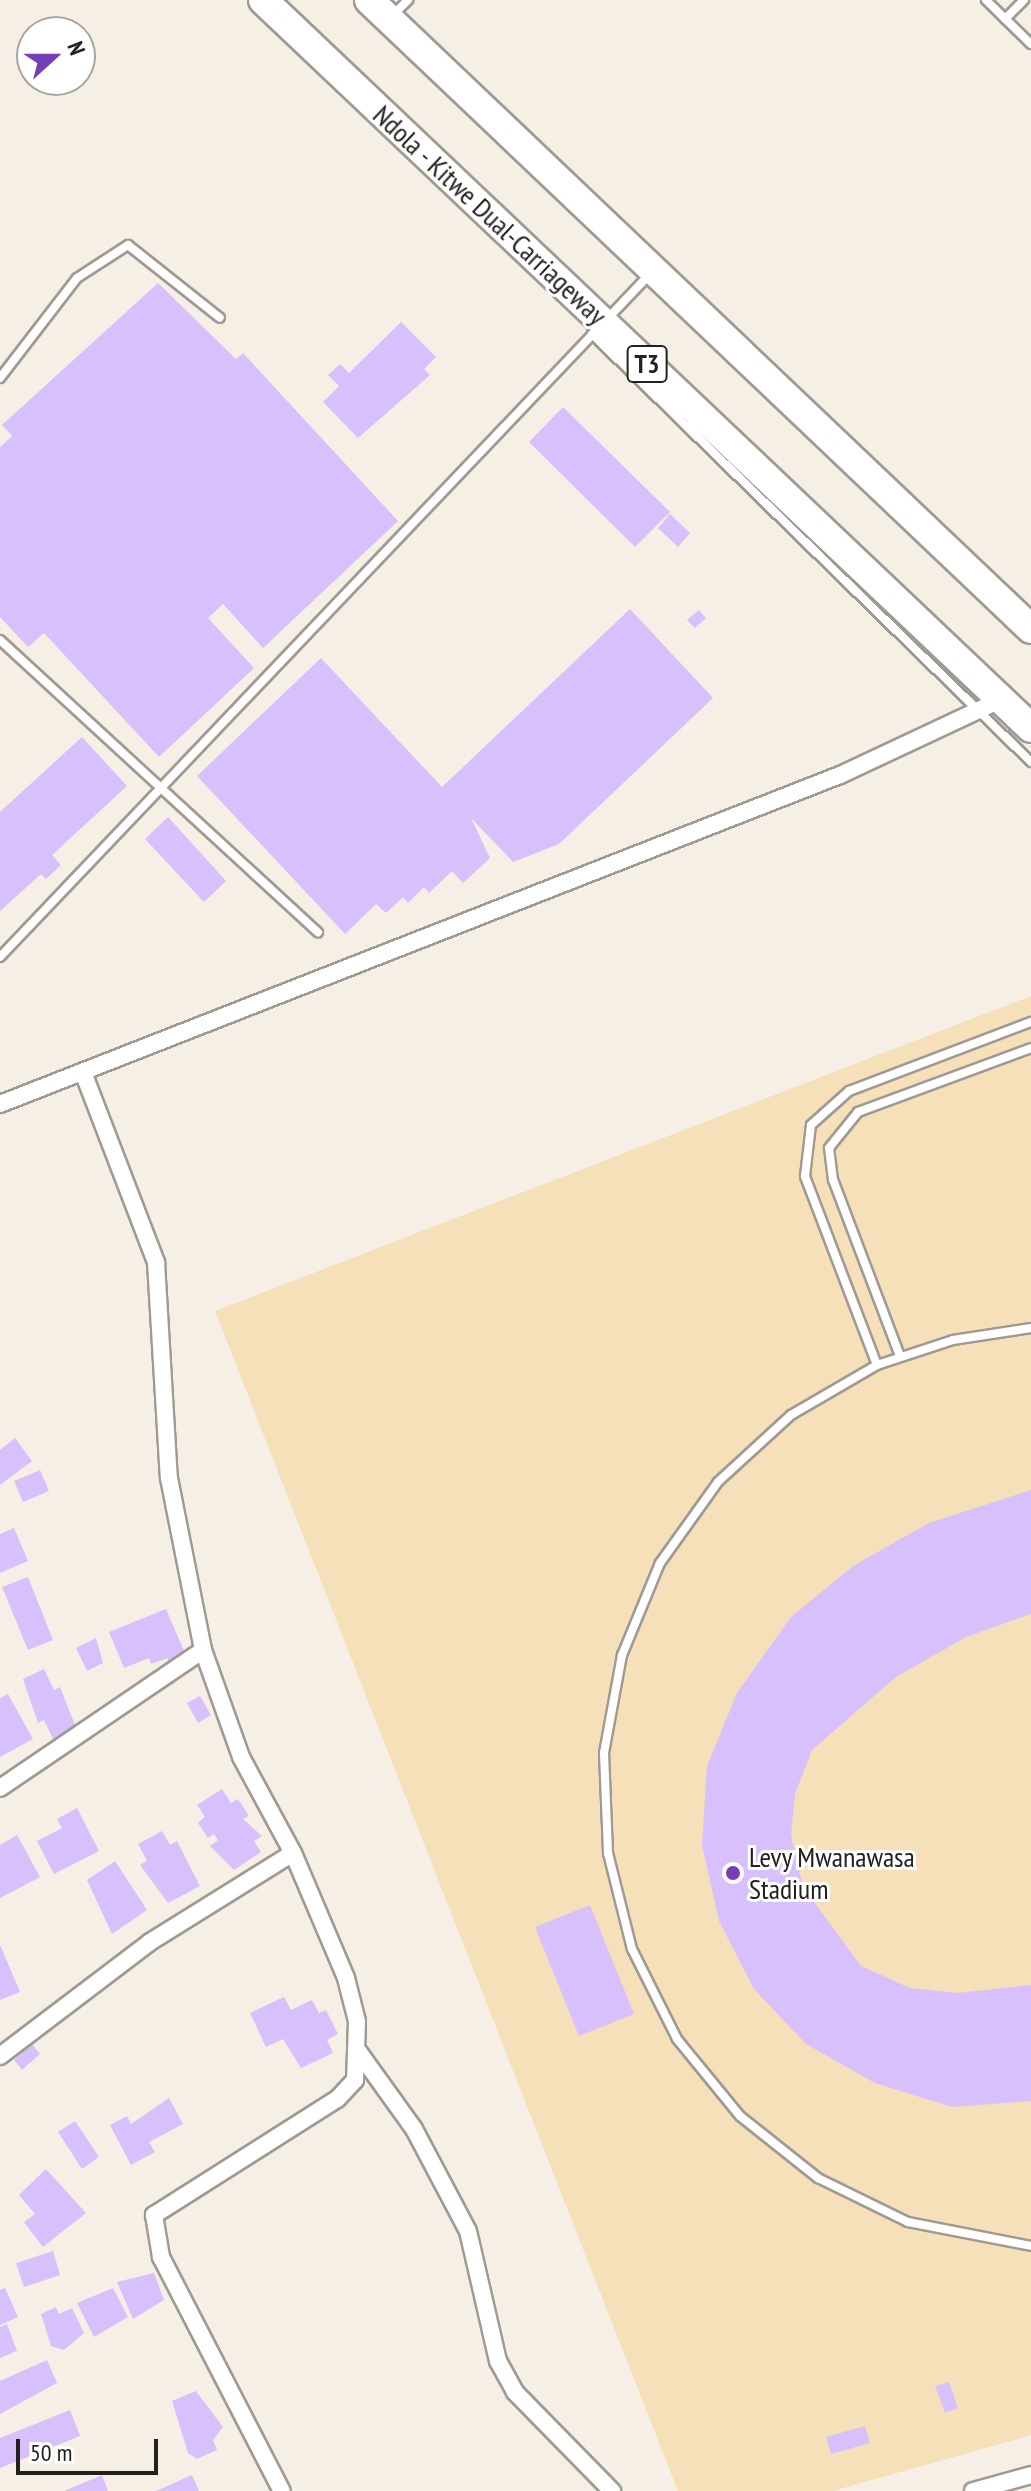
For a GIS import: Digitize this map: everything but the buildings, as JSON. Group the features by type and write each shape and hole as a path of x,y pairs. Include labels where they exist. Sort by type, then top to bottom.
{"highway":[{"name":"Ndola - Kitwe Dual-Carriageway","path":"263,0 598,328 1031,728"},
{"name":"T3","path":"389,6 653,270 1031,629"}],"street":[{"path":"0,1104 826,781 1000,700"},
{"path":"83,1072 156,1262 169,1478 203,1650 241,1757 293,1853 346,1978 358,2051 355,2080 337,2099 154,2215 161,2257 282,2491"},
{"path":"0,1788 203,1650"},
{"path":"0,2056 150,1942 293,1853"},
{"path":"358,2051 414,2129 468,2231 498,2361 515,2392 612,2491"},
{"path":"973,2491 1031,2475"}],"lane":[{"path":"986,0 1031,44"},
{"path":"1005,19 1024,0"},
{"path":"0,378 77,278 128,245 220,318"},
{"path":"0,957 653,270"},
{"path":"598,328 975,712 1031,762"},
{"path":"0,640 318,932"},
{"path":"877,1365 805,1176 811,1125 849,1091 1031,1022"},
{"path":"900,1356 833,1180 829,1148 858,1112 1031,1048"},
{"path":"1031,1328 900,1356 877,1365 770,1434 718,1482 660,1563 619,1669 604,1753 608,1853 632,1949 677,2039 740,2116 818,2178 908,2222 1031,2246"}],"shaded area":[{"name":"Levy Mwanawasa Stadium","path":"1031,996 1031,2435 833,2491 678,2491 215,1311"}],"place":[{"name":"Levy Mwanawasa Stadium","path":"733,1873"}]}
